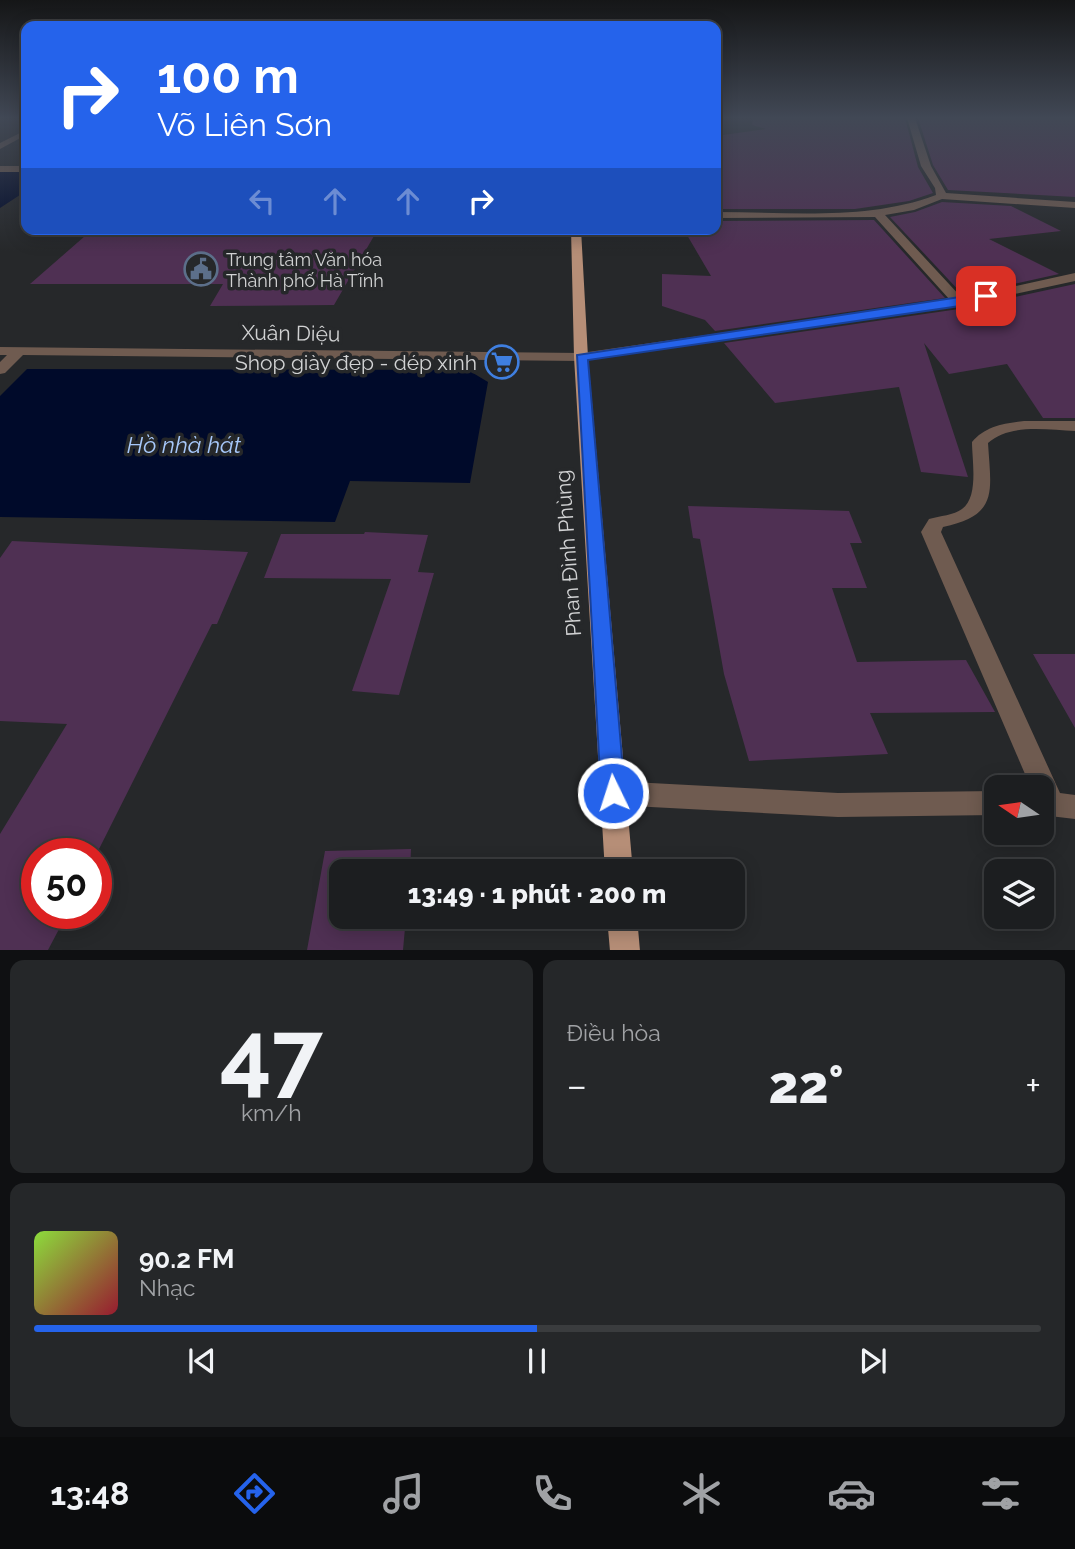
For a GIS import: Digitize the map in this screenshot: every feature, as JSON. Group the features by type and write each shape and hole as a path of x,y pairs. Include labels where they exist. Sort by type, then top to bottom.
{"main road":[{"name":"Phan Đình Phùng","path":"576,235 582,358 618,859"},
{"path":"623,929 625,950"}],"street":[{"path":"925,162 942,196"},
{"path":"0,169 21,169"},
{"path":"721,215 877,214 910,208 942,196 1075,205"},
{"path":"877,214 960,302"},
{"name":"Xuân Diệu","path":"0,351 582,358 960,302 1075,277"},
{"path":"0,370 20,351"},
{"path":"1056,804 931,532 936,523 968,514 974,508 980,491 980,442 985,436 1015,427 1075,426"},
{"path":"613,793 838,805 984,803"}],"water":[{"path":"0,171 21,172 21,194 0,208"},
{"name":"Hồ nhà hát","path":"27,369 468,370 488,382 470,483 350,481 335,522 0,517 0,396"}],"building":[{"path":"721,162 917,162 933,193 909,201 855,209 721,209"},
{"path":"932,162 1075,162 1075,197 948,190"},
{"path":"942,202 1011,206 1061,231 989,239 1059,274 963,295 890,217 915,212"},
{"path":"874,220 945,298 715,331 705,320 662,306 662,274 711,276 687,235 721,235 721,221"},
{"name":"Trung tâm Văn hóa Thành phố Hà Tĩnh","path":"86,235 375,235 334,305 210,306 223,284 30,284"},
{"path":"1075,284 1075,418 1043,418 1007,364 949,374 924,343 968,477 921,472 899,387 775,403 724,343 959,309"},
{"path":"688,506 849,511 862,543 850,543 867,588 832,588 857,662 966,660 995,712 870,713 888,754 749,761 724,674 700,539 693,538"},
{"path":"365,532 428,535 418,572 434,573 399,695 352,691 391,579 264,578 281,534"},
{"path":"12,541 248,552 217,624 212,624 105,838 21,838 21,929 59,929 48,950 0,950 0,834 67,724 0,721 0,558"},
{"path":"1033,654 1075,654 1075,728"},
{"path":"411,849 411,859 329,859 329,929 405,929 403,950 307,950 325,851"}],"place":[{"name":"Trung tâm Văn hóa Thành phố Hà Tĩnh","path":"201,269"},
{"name":"Shop giày đẹp - dép xinh","path":"502,362"}],"route":[{"path":"613,793 582,358 986,296"}]}
